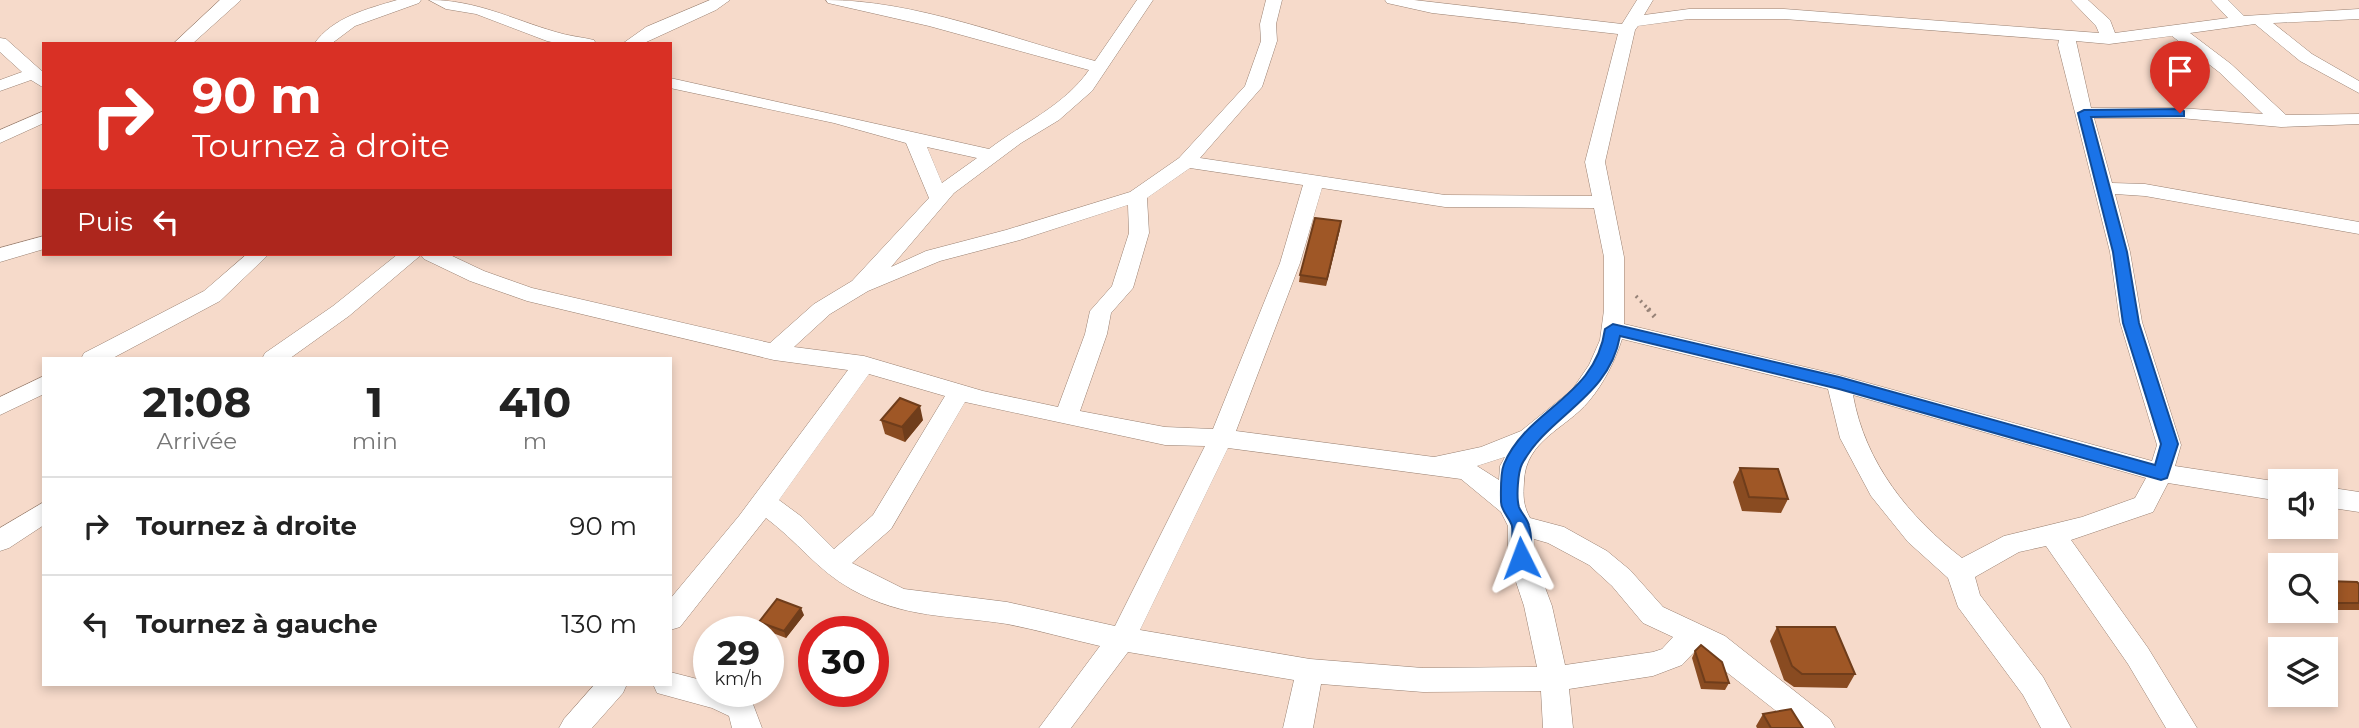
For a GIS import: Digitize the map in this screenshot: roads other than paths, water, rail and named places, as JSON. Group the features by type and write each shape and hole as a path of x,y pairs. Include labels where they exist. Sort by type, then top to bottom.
{"street":[{"path":"183,42 210,20 218,7 233,0"},
{"path":"323,42 325,37 337,29 413,0"},
{"path":"437,0 452,6 479,10 553,37 577,42"},
{"path":"633,42 659,26 694,16 722,0"},
{"path":"834,0 922,18 1101,68"},
{"path":"774,352 822,309 860,285 897,249 939,198 992,155 1053,116 1086,87 1145,0"},
{"path":"860,285 884,278 933,256 1137,196 1186,163 1253,87 1269,41 1268,24 1274,0"},
{"path":"1393,0 1422,8 1462,13 1630,26 1728,12 1938,24 2109,39 2259,19 2359,14"},
{"path":"1435,465 1485,455 1530,437 1580,396 1600,368 1613,329 1615,272 1594,162 1630,26 1645,0"},
{"path":"1703,0 1728,12"},
{"path":"2079,0 2104,24 2109,39"},
{"path":"2219,0 2240,21"},
{"path":"2339,0 2359,8"},
{"path":"2259,19 2284,44 2334,77 2359,88"},
{"path":"2174,29 2225,68 2281,121"},
{"path":"1960,572 2013,543 2084,527 2144,505 2161,473 2169,444 2131,323 2120,252 2066,45 2069,36"},
{"path":"0,43 34,75"},
{"path":"0,72 34,75"},
{"path":"0,86 34,75"},
{"path":"678,85 773,107 836,118 914,139 992,155"},
{"path":"2084,113 2180,113 2281,121 2359,119"},
{"path":"0,137 42,118"},
{"path":"914,139 939,198"},
{"path":"1186,163 1445,201 1603,202"},
{"path":"1054,728 1122,639 1221,438 1290,263 1314,182"},
{"path":"2103,188 2144,190 2187,200 2359,228"},
{"path":"1066,417 1096,334 1101,311 1122,288 1139,233 1137,196"},
{"path":"0,255 42,243"},
{"path":"96,357 212,296 257,256"},
{"path":"276,357 341,311 409,256"},
{"path":"435,256 477,276 527,294 774,352 864,364 959,393 1066,417 1165,436 1221,438 1301,451 1435,465 1467,471 1489,486 1515,516 1598,558 1621,578 1653,615 1694,633 1724,651 1820,728"},
{"path":"1613,329 1839,383 2161,473 2268,489"},
{"path":"672,617 748,523 864,364"},
{"path":"1839,383 1841,404 1864,466 1895,509 1932,552 1960,572 1968,599 2033,686 2056,728"},
{"path":"0,407 42,385"},
{"path":"833,565 882,522 959,393"},
{"path":"1530,437 1512,467 1515,516 1521,558 1538,606 1554,679 1558,728"},
{"path":"2338,499 2359,502"},
{"path":"762,501 793,524 833,565 863,583 901,600 1007,612 1122,639 1310,671 1411,680 1554,679 1653,664 1672,657 1694,633"},
{"path":"0,541 42,513"},
{"path":"2052,534 2138,656 2182,728"},
{"path":"1298,728 1310,671"},
{"path":"672,685 717,697 741,708 747,728"},
{"path":"574,728 611,686"}]}
